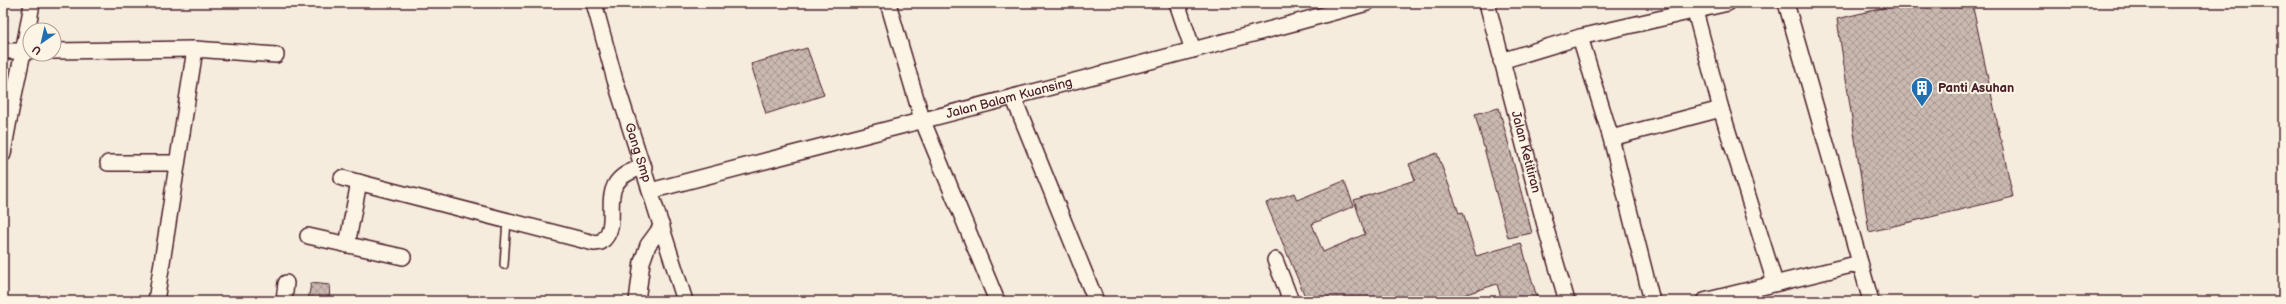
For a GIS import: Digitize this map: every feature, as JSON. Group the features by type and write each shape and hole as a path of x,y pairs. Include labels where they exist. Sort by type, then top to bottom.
{"street":[{"path":"30,22 32,3"},
{"name":"Gang Smp","path":"594,3 615,80 685,301"},
{"path":"888,3 922,119 997,301"},
{"path":"1177,3 1193,50"},
{"name":"Jalan Balam Kuansing","path":"650,191 922,119 1014,99 1367,3"},
{"name":"Jalan Ketitiran","path":"1487,3 1501,61 1567,301"},
{"path":"1501,61 1580,38 1728,3"},
{"path":"1786,3 1871,301"},
{"path":"1695,11 1721,109 1775,283"},
{"path":"1580,38 1610,138 1652,301"},
{"path":"156,301 195,49"},
{"path":"62,51 195,49 276,55"},
{"path":"3,51 22,51"},
{"path":"3,154 10,106 24,62"},
{"path":"1014,99 1096,301"},
{"path":"1610,138 1721,109"},
{"path":"108,163 177,163"},
{"path":"342,178 507,219 594,243 601,242 609,232 614,187 619,177 630,171 644,168"},
{"path":"347,245 359,182"},
{"path":"637,301 642,262 648,245 662,226"},
{"path":"308,236 403,257"},
{"path":"1275,260 1291,301"},
{"path":"1704,301 1860,263"},
{"path":"284,301 286,283"}],"lane":[{"path":"504,265 507,219"}],"building":[{"name":"Panti Asuhan","path":"1904,3 1972,3 2013,197 1869,232 1837,19"},
{"path":"807,48 824,95 766,114 751,64"},
{"path":"1499,108 1532,233 1508,238 1475,114"},
{"path":"1437,153 1459,213 1463,212 1476,256 1521,243 1538,301 1502,301 1497,284 1445,301 1307,301 1266,203 1294,193 1297,200 1344,181 1354,206 1312,224 1323,252 1365,234 1354,200 1415,180 1409,164"},
{"path":"311,283 330,285 329,301 308,301"}],"place":[{"name":"Panti Asuhan","path":"1922,108"}]}
